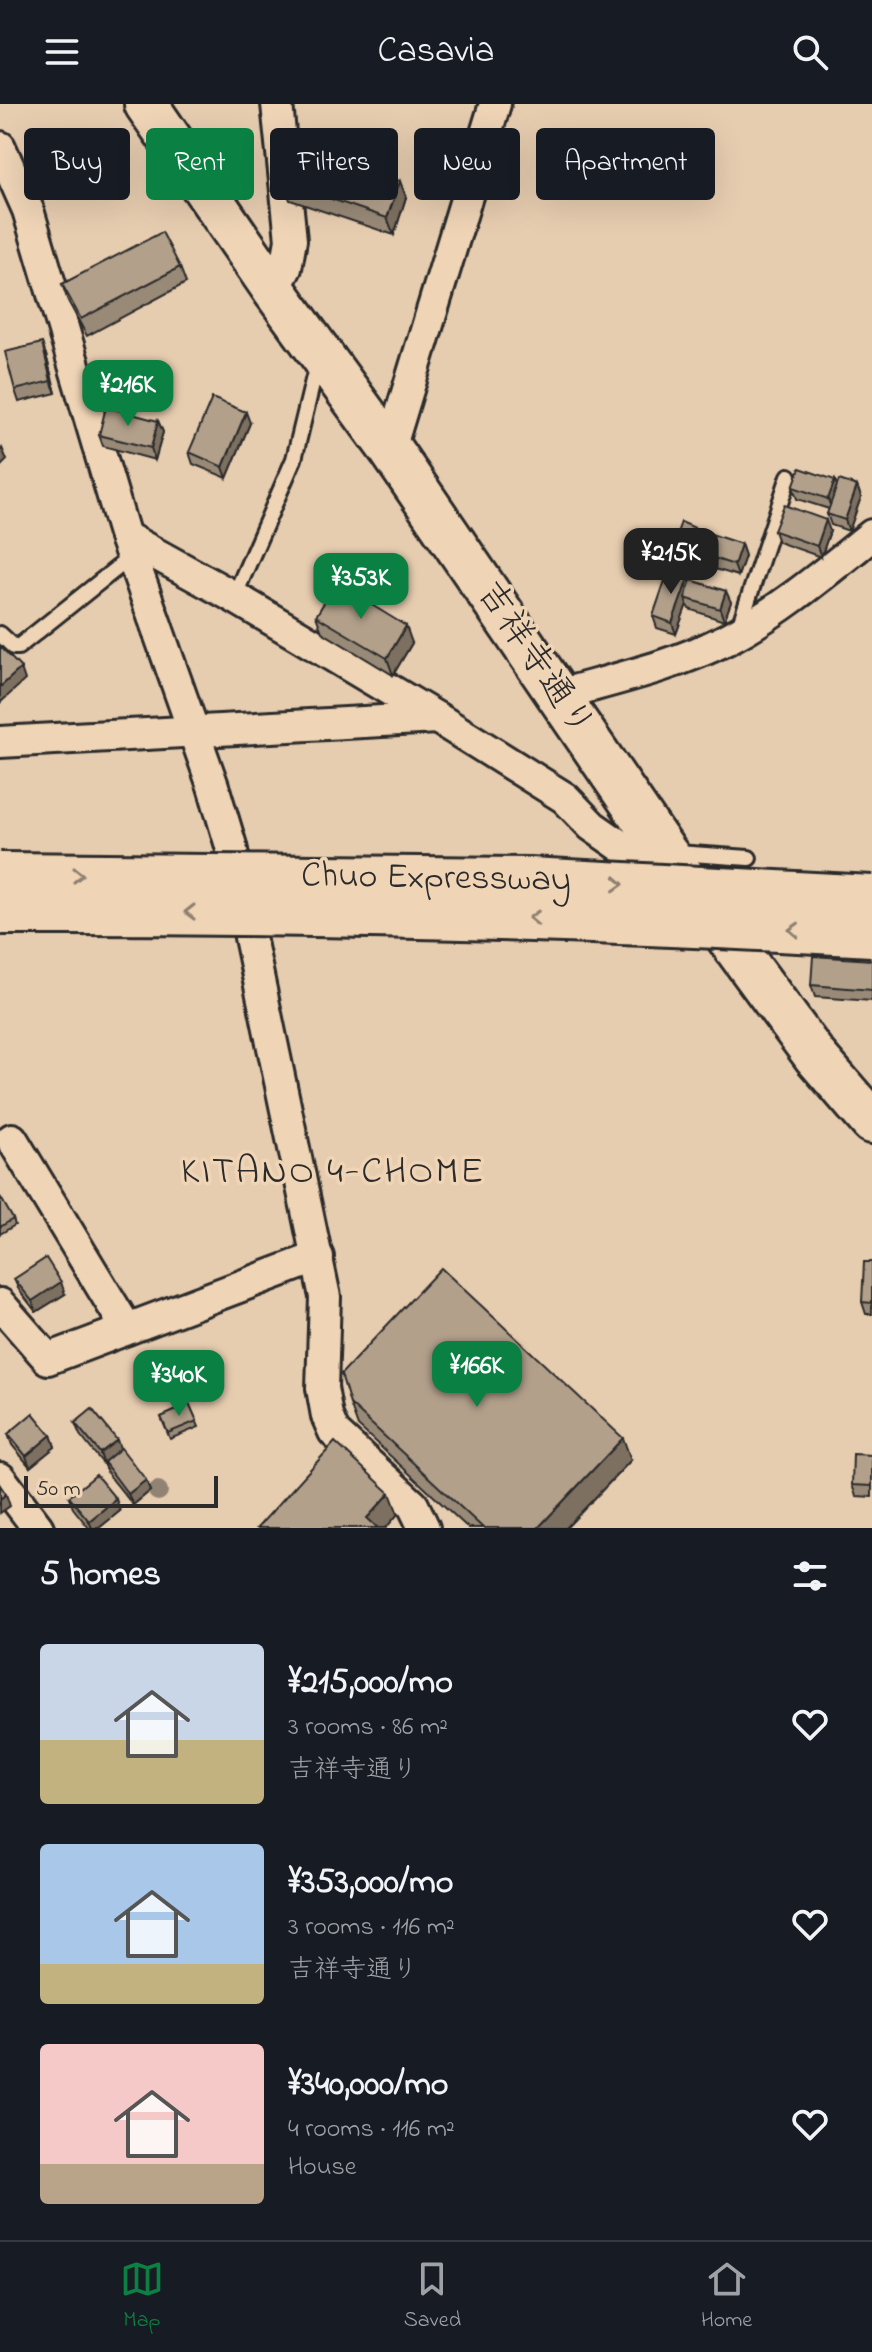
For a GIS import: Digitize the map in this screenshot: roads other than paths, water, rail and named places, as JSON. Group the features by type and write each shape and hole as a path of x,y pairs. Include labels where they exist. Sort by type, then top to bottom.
{"highway":[{"name":"Chuo Expressway","path":"0,875 285,875 529,880 872,898"},
{"name":"Chuo Expressway","path":"0,912 382,914 872,934"}],"main road":[{"name":"吉祥寺通り","path":"146,104 274,290 390,449 665,852 815,1056 872,1122"}],"street":[{"path":"274,290 286,268 291,240 277,104"},
{"path":"390,449 495,104"},
{"path":"0,147 28,210 129,546 231,846 325,1297 322,1388 327,1416 334,1432 413,1505 424,1528"},
{"path":"559,695 644,671 737,633 795,597 872,535"},
{"path":"129,546 234,597 437,718 565,798 592,826 625,849 665,852"},
{"path":"0,742 437,718"},
{"path":"12,1139 127,1329"},
{"path":"1,1310 48,1359 318,1257"},
{"path":"0,1478 38,1528"}],"lane":[{"path":"234,597 294,459 320,352"},
{"path":"737,633 789,476"},
{"path":"0,634 18,647 129,546"},
{"path":"665,852 749,858"}],"district":[{"name":"KITANO 4-CHOME","path":"333,1173"}]}
